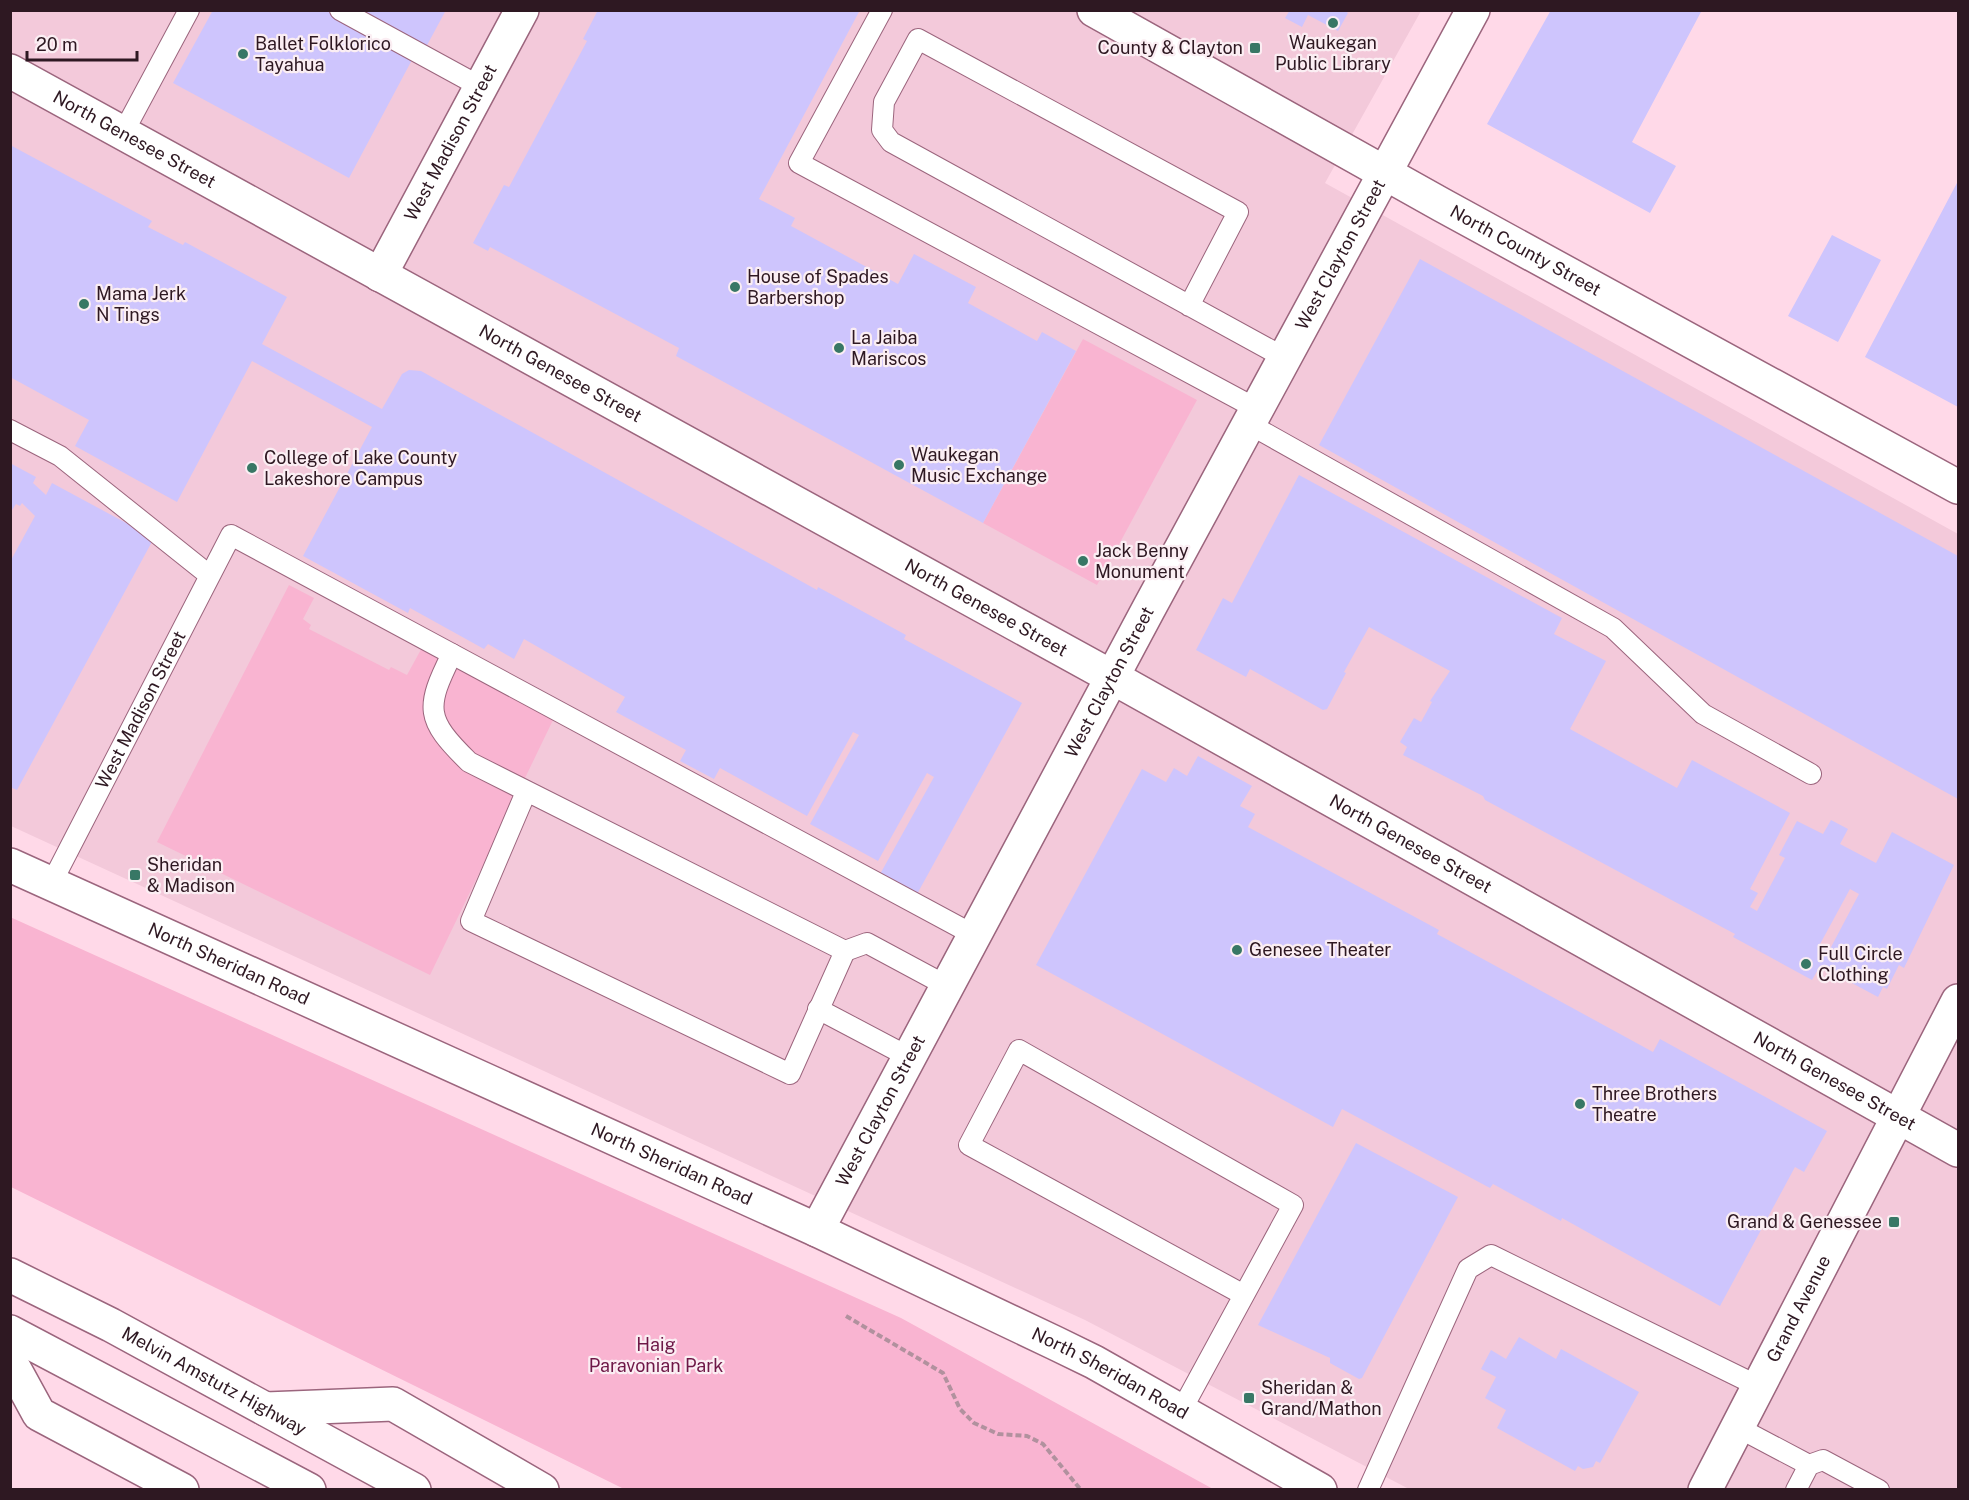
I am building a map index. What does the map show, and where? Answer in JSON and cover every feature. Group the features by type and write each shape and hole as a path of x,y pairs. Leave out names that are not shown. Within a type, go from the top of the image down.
{"main road":[{"name":"West Madison Street","path":"380,275 522,10"},
{"name":"North County Street","path":"1094,10 1385,173 1959,487"},
{"name":"West Clayton Street","path":"817,1230 1112,677 1473,10"},
{"name":"North Genesee Street","path":"10,71 1112,677 1959,1150"},
{"name":"North Sheridan Road","path":"10,865 817,1230 1094,1362 1320,1490"},
{"name":"Grand Avenue","path":"1705,1490 1959,1001"},
{"name":"Melvin Amstutz Highway","path":"10,1275 111,1325 414,1490"},
{"path":"10,1332 309,1490"},
{"path":"10,1361 39,1414 182,1490"},
{"path":"266,1408 393,1404 542,1490"}],"lane":[{"path":"123,133 189,10"},
{"path":"340,10 481,87"},
{"path":"882,10 799,163 1253,417 1612,628 1702,714 1811,774"},
{"path":"1189,306 1238,212 918,39 884,102 882,130 891,142 1189,306 1285,358"},
{"path":"10,430 60,456 209,575"},
{"name":"West Madison Street","path":"51,884 231,535 452,654"},
{"path":"947,986 867,943 844,951 469,762 446,739 432,711 435,689 452,654 974,935"},
{"path":"526,792 471,921 789,1074 844,951"},
{"path":"818,1009 909,1057"},
{"path":"1181,1411 1293,1205 1019,1050 969,1145 1244,1295"},
{"path":"1368,1490 1468,1269 1491,1255 1758,1386"},
{"path":"1737,1427 1809,1465"},
{"path":"1796,1490 1809,1465 1823,1460 1879,1490"}],"path":[{"path":"846,1316 943,1373 960,1409 974,1423 998,1434 1027,1436 1044,1444 1081,1490"}],"shaded area":[{"path":"11,11 1421,11 1325,183 1958,534 1958,1489 1409,1489 1085,1320 11,826"}],"green space":[{"path":"1083,339 1197,400 1097,585 983,523"},
{"path":"289,585 314,598 303,619 311,625 309,629 389,670 391,667 407,675 424,644 461,664 459,669 553,720 430,975 157,842"},
{"name":"Haig Paravonian Park","path":"10,917 901,1318 1213,1489 624,1489 11,1187"}],"building":[{"path":"213,10 325,10 413,58 349,178 173,83"},
{"path":"354,10 446,10 425,49"},
{"path":"598,10 860,10 759,199 795,218 791,226 898,284 914,254 976,287 968,303 1037,341 1042,332 1076,351 983,523 676,356 679,348 490,247 488,251 473,243 504,185 509,187 587,41 583,39"},
{"name":"Waukegan Public Library","path":"1290,10 1344,10 1348,13 1338,31 1308,15 1302,27 1285,18"},
{"path":"1551,10 1702,10 1632,142 1676,166 1650,213 1487,124"},
{"path":"10,145 152,221 148,227 183,245 185,242 287,297 262,344 382,409 402,374 409,370 421,371 817,590 818,587 906,635 904,639 1022,703 916,896 879,876 934,777 927,773 878,861 810,824 859,735 853,732 807,816 720,768 714,779 680,761 686,750 616,712 625,697 524,639 514,659 488,644 484,649 410,608 408,613 303,556 372,427 252,361 177,502 75,446 89,420 10,377"},
{"path":"1958,181 1958,407 1865,357"},
{"path":"1832,235 1881,260 1838,342 1788,316"},
{"path":"1420,259 1958,556 1958,799 1319,445"},
{"path":"10,463 36,477 33,483 46,495 52,483 154,538 17,790 10,787 10,562 35,516 22,503 20,506 16,504 10,513"},
{"path":"1299,475 1562,618 1554,634 1606,661 1570,729 1677,788 1692,760 1790,813 1750,889 1758,893 1750,907 1757,911 1785,858 1779,855 1797,821 1823,834 1831,820 1848,829 1840,844 1876,863 1892,832 1954,865 1904,968 1899,965 1887,989 1883,987 1878,997 1820,966 1812,980 1733,937 1735,934 1485,800 1483,796 1403,755 1407,747 1400,742 1414,718 1421,722 1432,702 1430,701 1450,671 1369,627 1327,709 1323,710 1250,669 1246,677 1196,650 1223,598 1232,603","holes":["1850,889 1859,894 1829,951 1819,946"]},
{"path":"1198,756 1252,786 1240,806 1255,814 1248,827 1439,930 1437,934 1653,1052 1660,1039 1827,1131 1804,1172 1795,1167 1720,1306 1562,1218 1561,1221 1493,1184 1490,1188 1342,1109 1333,1127 1036,965 1142,769 1166,782 1174,768 1187,776"},
{"path":"1356,1143 1458,1197 1362,1378 1359,1379 1330,1363 1330,1358 1258,1325"},
{"path":"1519,1337 1556,1359 1561,1349 1639,1392 1600,1463 1596,1461 1593,1467 1583,1469 1578,1466 1575,1471 1497,1428 1506,1410 1485,1398 1496,1377 1481,1369 1491,1350 1506,1359"}],"place":[{"name":"Waukegan Public Library","path":"1333,23"},
{"name":"County & Clayton","path":"1255,48"},
{"name":"Ballet Folklorico Tayahua","path":"243,54"},
{"name":"House of Spades Barbershop","path":"735,287"},
{"name":"Mama Jerk N Tings","path":"84,304"},
{"name":"La Jaiba Mariscos","path":"839,348"},
{"name":"Waukegan Music Exchange","path":"899,465"},
{"name":"College of Lake County Lakeshore Campus","path":"252,468"},
{"name":"Jack Benny Monument","path":"1083,561"},
{"name":"Sheridan & Madison","path":"135,875"},
{"name":"Genesee Theater","path":"1237,950"},
{"name":"Full Circle Clothing","path":"1806,964"},
{"name":"Three Brothers Theatre","path":"1580,1104"},
{"name":"Grand & Genessee","path":"1894,1222"},
{"name":"Sheridan & Grand/Mathon","path":"1249,1398"}]}
